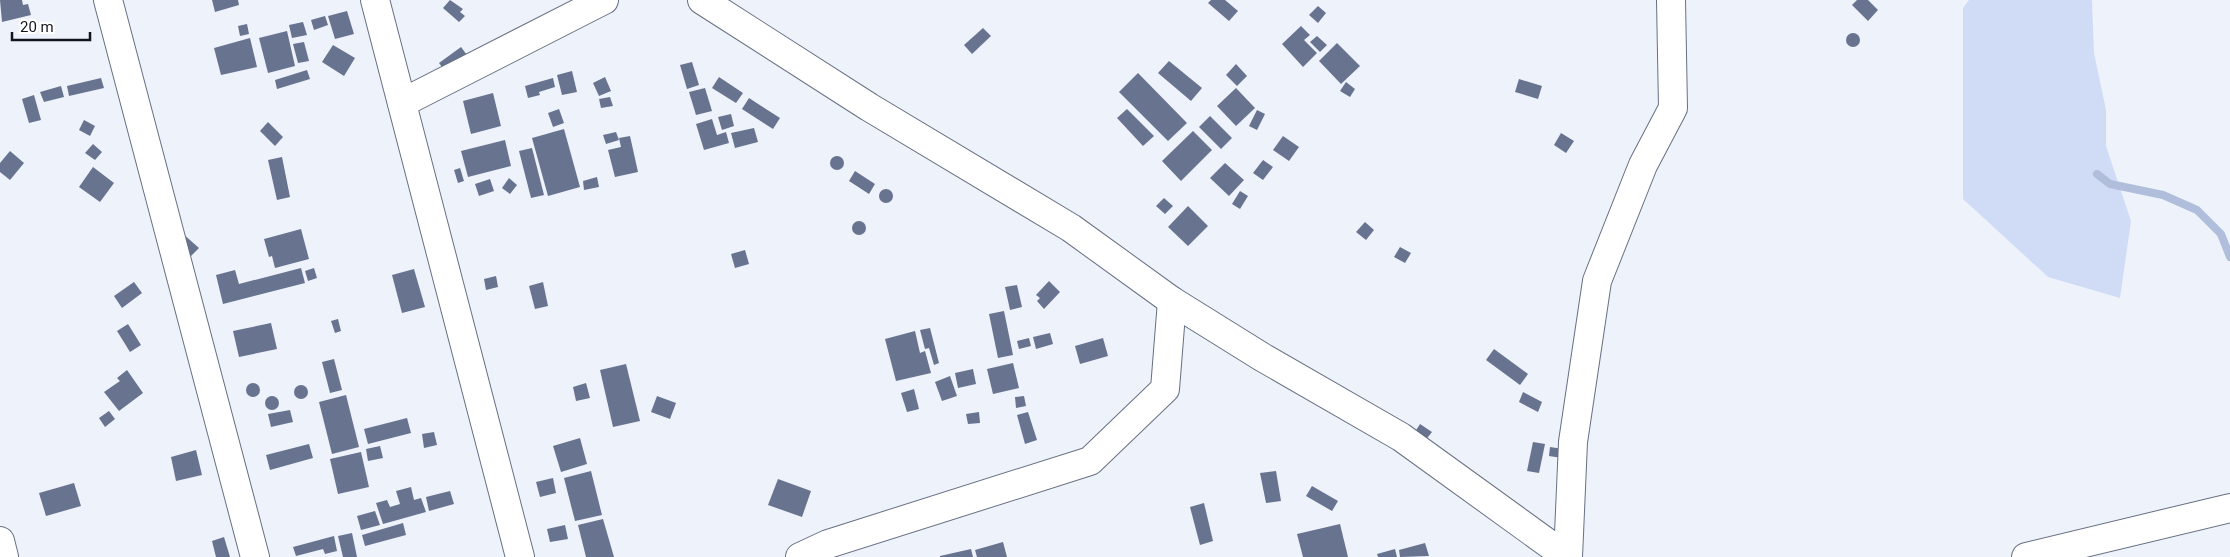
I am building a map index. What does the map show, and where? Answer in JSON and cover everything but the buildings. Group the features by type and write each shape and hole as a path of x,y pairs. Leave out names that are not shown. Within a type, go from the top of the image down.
{"main road":[{"path":"108,0 255,557"},
{"path":"376,0 520,557"},
{"path":"402,103 604,0"},
{"path":"702,0 868,107 1071,228 1172,301 1262,357 1402,438 1568,557"},
{"path":"1568,557 1573,442 1597,281 1643,165 1672,108 1671,0"},
{"path":"800,557 828,544 1090,461 1164,389 1172,301"},
{"path":"2026,557 2230,508"},
{"path":"0,541 4,557"}],"shaded area":[{"path":"1969,0 2092,0 2094,53 2106,110 2106,146 2131,221 2120,298 2048,277 1963,199 1963,8"}],"waterway":[{"path":"2097,174 2110,184 2163,195 2197,210 2221,234 2230,257"}]}
